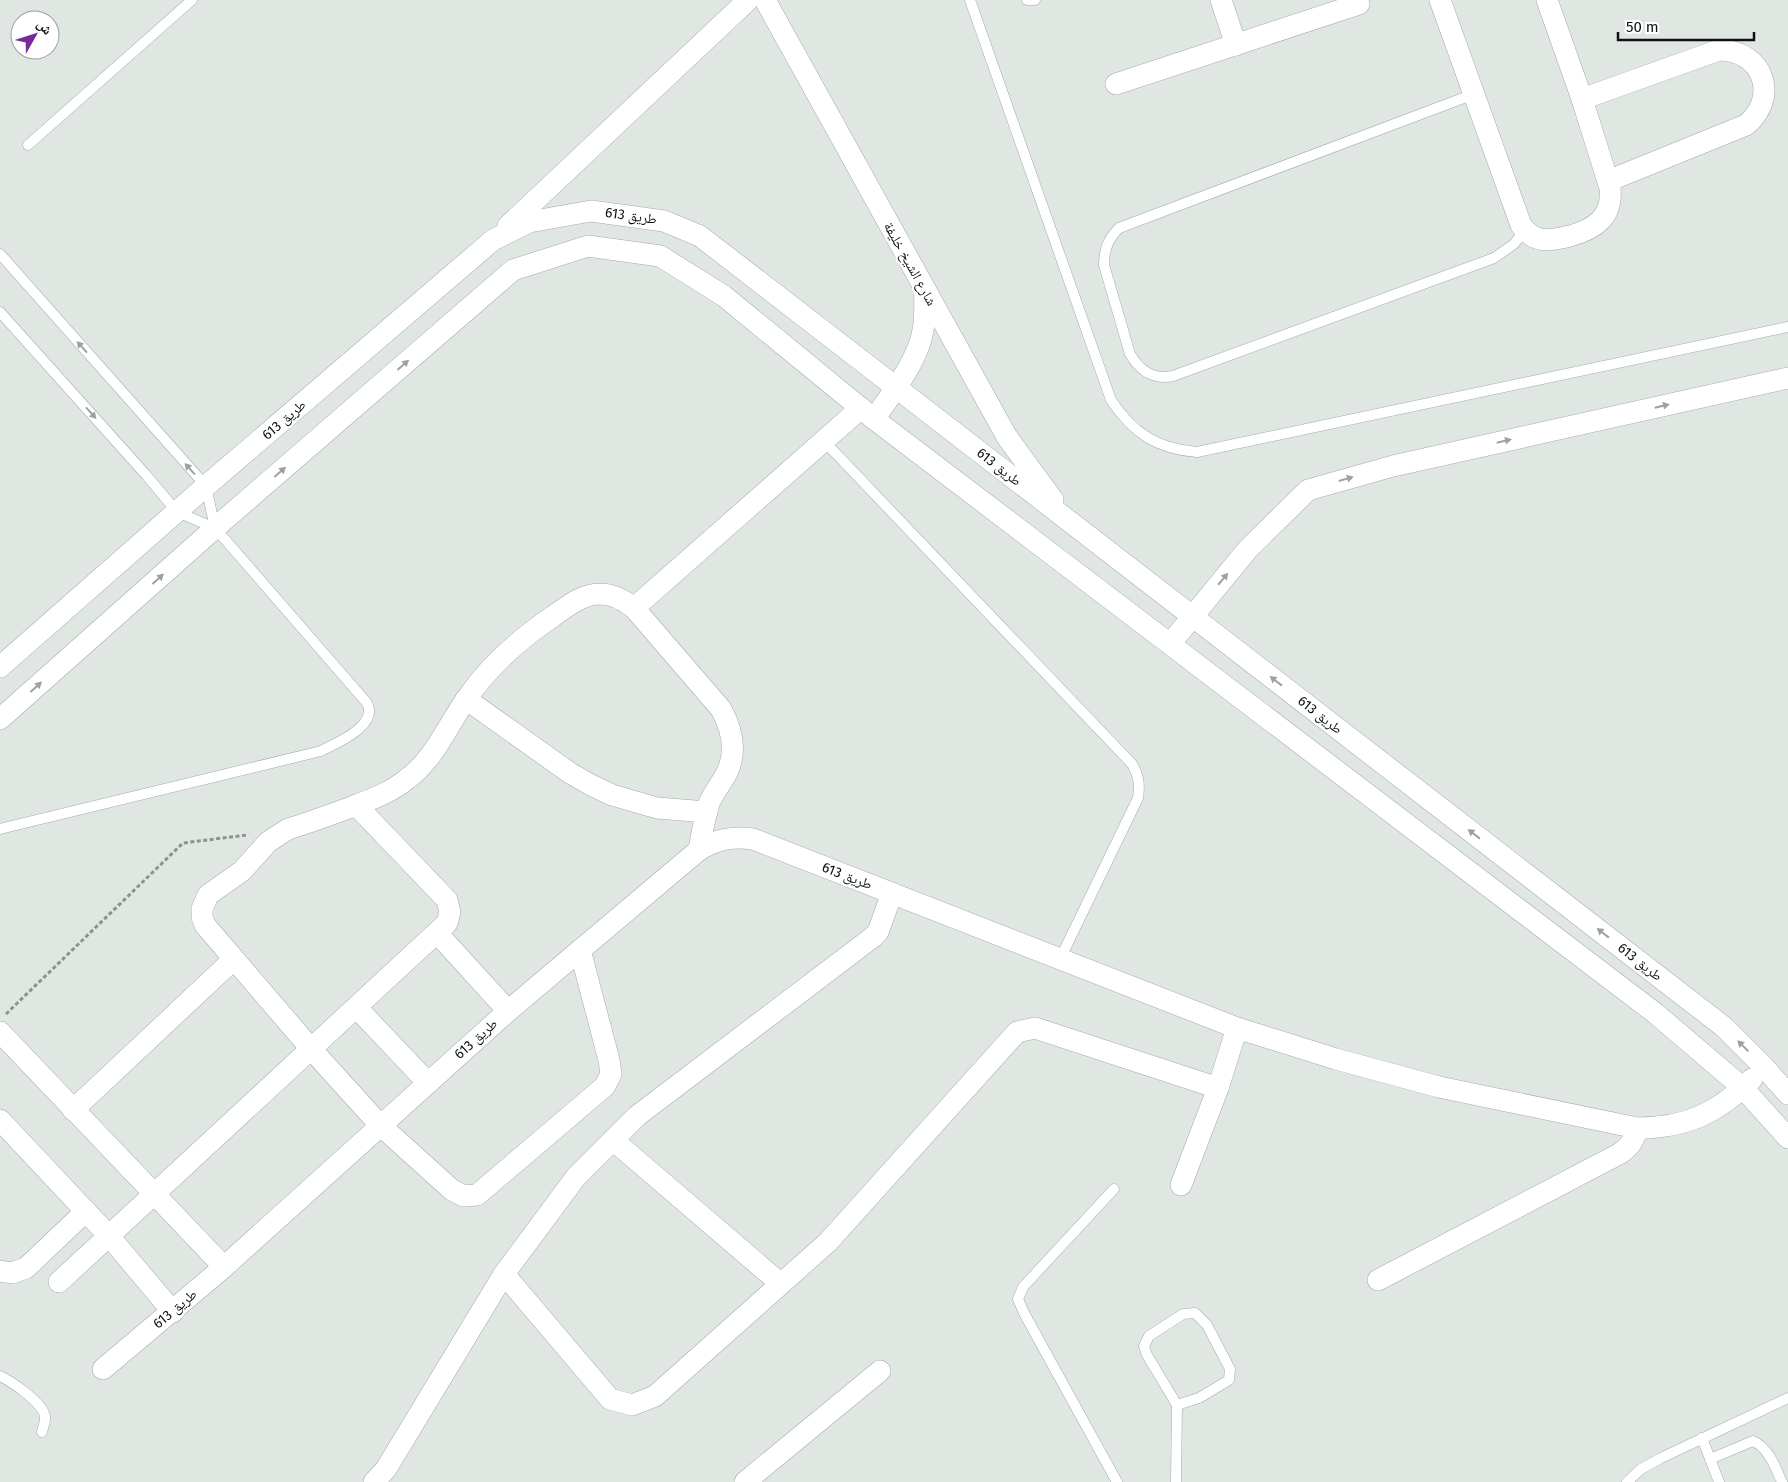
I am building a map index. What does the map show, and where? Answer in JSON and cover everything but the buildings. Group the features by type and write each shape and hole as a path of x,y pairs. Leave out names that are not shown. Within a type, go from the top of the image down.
{"street":[{"path":"493,240 748,0"},
{"name":"شارع الشيخ خليفة","path":"765,0 1007,437 1067,520"},
{"path":"1221,0 1236,45"},
{"path":"1440,0 1519,219 1525,230 1535,238 1548,240 1587,231 1596,226 1608,209 1611,199 1608,181 1582,99 1547,0"},
{"path":"1116,84 1358,4"},
{"path":"1582,99 1719,50 1729,50 1748,58 1760,73 1764,82 1760,111 1746,125 1608,181"},
{"name":"طريق 613","path":"0,667 206,486 493,240 529,222 591,211 664,221 700,236 1724,1027 1788,1094"},
{"path":"0,719 215,528 513,270 588,246 660,256 724,296 867,413 1655,1014 1743,1088 1788,1138"},
{"path":"634,608 824,441 867,413 897,388 924,330 925,290"},
{"path":"1170,644 1248,549 1308,490 1393,466 1788,378"},
{"path":"580,950 609,1060 610,1074 606,1086 477,1195 464,1196 452,1190 380,1126 312,1050 205,924 202,909 204,902 213,890 228,882 242,871 268,842 288,829 392,790 420,769 440,745 466,699 484,676 515,644 576,600 600,594 612,596 634,608 721,709 728,722 733,750 730,765 706,812 699,850"},
{"path":"466,699 570,773 591,785 619,797 657,808 706,812"},
{"path":"59,1282 438,934 447,923 450,918 447,900 356,805"},
{"name":"طريق 613","path":"103,1369 173,1312 224,1267 508,1011 699,850 722,839 753,839 1237,1028 1336,1059 1439,1087 1637,1128 1655,1128 1688,1122 1718,1108 1743,1088 1764,1067"},
{"path":"382,1478 504,1274 576,1177 637,1116 874,937 878,932 892,893"},
{"path":"438,934 508,1011"},
{"path":"73,1110 234,959"},
{"path":"357,1008 428,1083"},
{"path":"504,1274 610,1399 632,1405 655,1396 828,1242 1018,1032 1035,1028 1218,1088"},
{"path":"1181,1185 1218,1088 1237,1028"},
{"path":"0,1032 224,1267"},
{"path":"0,1120 109,1236 173,1312"},
{"path":"1378,1280 1619,1154 1629,1146 1636,1135 1637,1128"},
{"path":"613,1140 781,1284"},
{"path":"0,1271 12,1273 26,1268 86,1211"},
{"path":"746,1482 880,1371"}],"lane":[{"path":"28,145 192,0"},
{"path":"970,0 1108,393 1119,413 1129,424 1154,442 1168,447 1198,452 1788,327"},
{"path":"1027,0 1035,0"},
{"path":"1474,94 1119,228 1106,244 1104,264 1130,354 1135,363 1149,374 1157,377 1174,376 1494,258 1514,244 1525,230"},
{"path":"0,254 206,486 215,528"},
{"path":"0,312 147,476 176,512 215,528 367,703 370,713 366,722 352,735 321,751 0,829"},
{"path":"824,441 1132,764 1136,772 1139,780 1138,798 1060,959"},
{"path":"1114,1189 1023,1287 1018,1299 1117,1482"},
{"path":"1176,1404 1198,1398 1228,1380 1230,1369 1207,1325 1195,1313 1183,1314 1149,1336 1144,1346 1147,1355 1176,1404 1176,1482"},
{"path":"0,1376 15,1384 44,1412 46,1419 42,1432"},
{"path":"1627,1482 1647,1465 1788,1398"},
{"path":"1702,1438 1719,1482"},
{"path":"1710,1459 1753,1441 1760,1444 1769,1455 1782,1482"}],"path":[{"path":"0,1020 183,843 259,833 268,842"}]}
